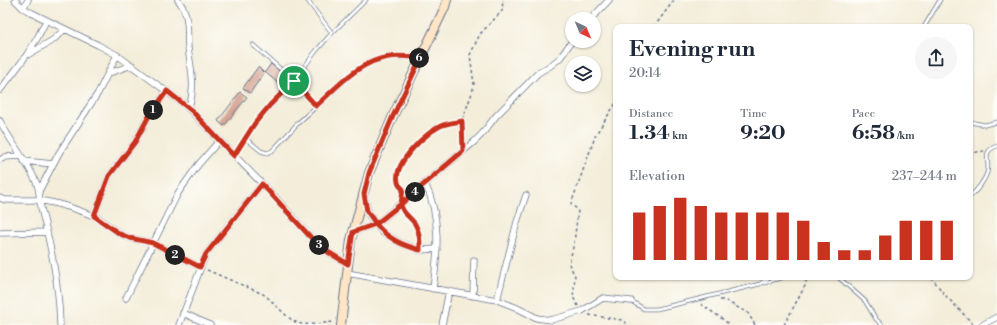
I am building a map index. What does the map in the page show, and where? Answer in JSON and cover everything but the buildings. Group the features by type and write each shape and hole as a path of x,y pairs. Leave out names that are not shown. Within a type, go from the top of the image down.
{"main road":[{"path":"341,323 353,232 369,173 393,116 447,0"}],"street":[{"path":"15,0 23,8 46,21 117,55 189,107 219,141 262,184 315,242 348,264"},
{"path":"23,8 28,0"},
{"path":"178,0 183,6 188,30 188,47 193,81 189,107"},
{"path":"598,12 609,0"},
{"path":"0,90 27,55 46,21"},
{"path":"27,55 53,40 64,29"},
{"path":"353,232 376,224 463,151 482,134 496,116 538,73 560,58 567,48"},
{"path":"39,191 53,164 109,73 117,55"},
{"path":"109,73 132,65"},
{"path":"94,216 109,176 135,142 149,116 167,91"},
{"path":"0,121 39,191 39,200 54,264 60,325"},
{"path":"126,298 178,193 198,165 219,141"},
{"path":"0,160 5,157 20,156"},
{"path":"24,162 53,164"},
{"path":"425,183 431,195 437,230 437,263 433,288"},
{"path":"179,325 206,254 262,184"},
{"path":"364,194 367,211 382,232 400,244 420,250 437,250"},
{"path":"497,300 517,222 526,195"},
{"path":"0,198 5,200 39,200 54,203 94,216 120,234 130,238 153,243 200,267"},
{"path":"0,233 47,232"},
{"path":"473,296 474,260"},
{"path":"347,273 497,300 515,307 531,316 550,322 582,311 603,298 631,302"},
{"path":"442,325 449,291"},
{"path":"183,313 210,325"},
{"path":"982,325 997,317"}],"lane":[{"path":"306,0 332,33"},
{"path":"234,156 263,113 294,81 332,33 366,0"},
{"path":"926,24 940,0"},
{"path":"252,45 294,81 316,106"},
{"path":"245,138 261,151 267,153 272,151 345,79 370,63 389,57 421,58"},
{"path":"973,122 985,124 997,122"},
{"path":"973,193 985,178 988,171 986,157 987,152 997,146"},
{"path":"760,284 765,280"},
{"path":"631,302 649,310 774,280"},
{"path":"842,280 865,300 876,319 882,325"}],"path":[{"path":"463,151 462,121 474,84 470,55 480,34 502,11 503,0"},
{"path":"656,24 674,0"},
{"path":"582,311 573,297 575,276 569,264 574,243 578,210 571,204 596,134 613,108"},
{"path":"420,250 418,230 415,223 401,209 403,189 398,184 397,177 401,166 419,141 443,125 462,121"},
{"path":"973,154 987,152"},
{"path":"200,267 264,294 297,323 341,323"},
{"path":"784,325 806,284 805,280"},
{"path":"933,280 945,295 974,325"},
{"path":"717,299 724,300 748,313 755,325"},
{"path":"695,300 730,325"},
{"path":"588,315 622,320 629,325"}],"route":[{"path":"294,81 270,105 255,123 234,156 186,105 167,91 149,116 135,142 109,176 94,216 102,220 120,234 136,240 153,243 200,267 206,254 262,184 315,242 348,264 353,232 376,224 382,232 400,244 420,250 418,230 415,223 401,209 401,204 463,151 461,130 462,121 443,125 419,141 401,166 397,177 398,184 403,189 401,204 376,224 369,216 364,194 369,173 393,116 421,58 389,57 370,63 345,79 316,106 294,81"}]}
